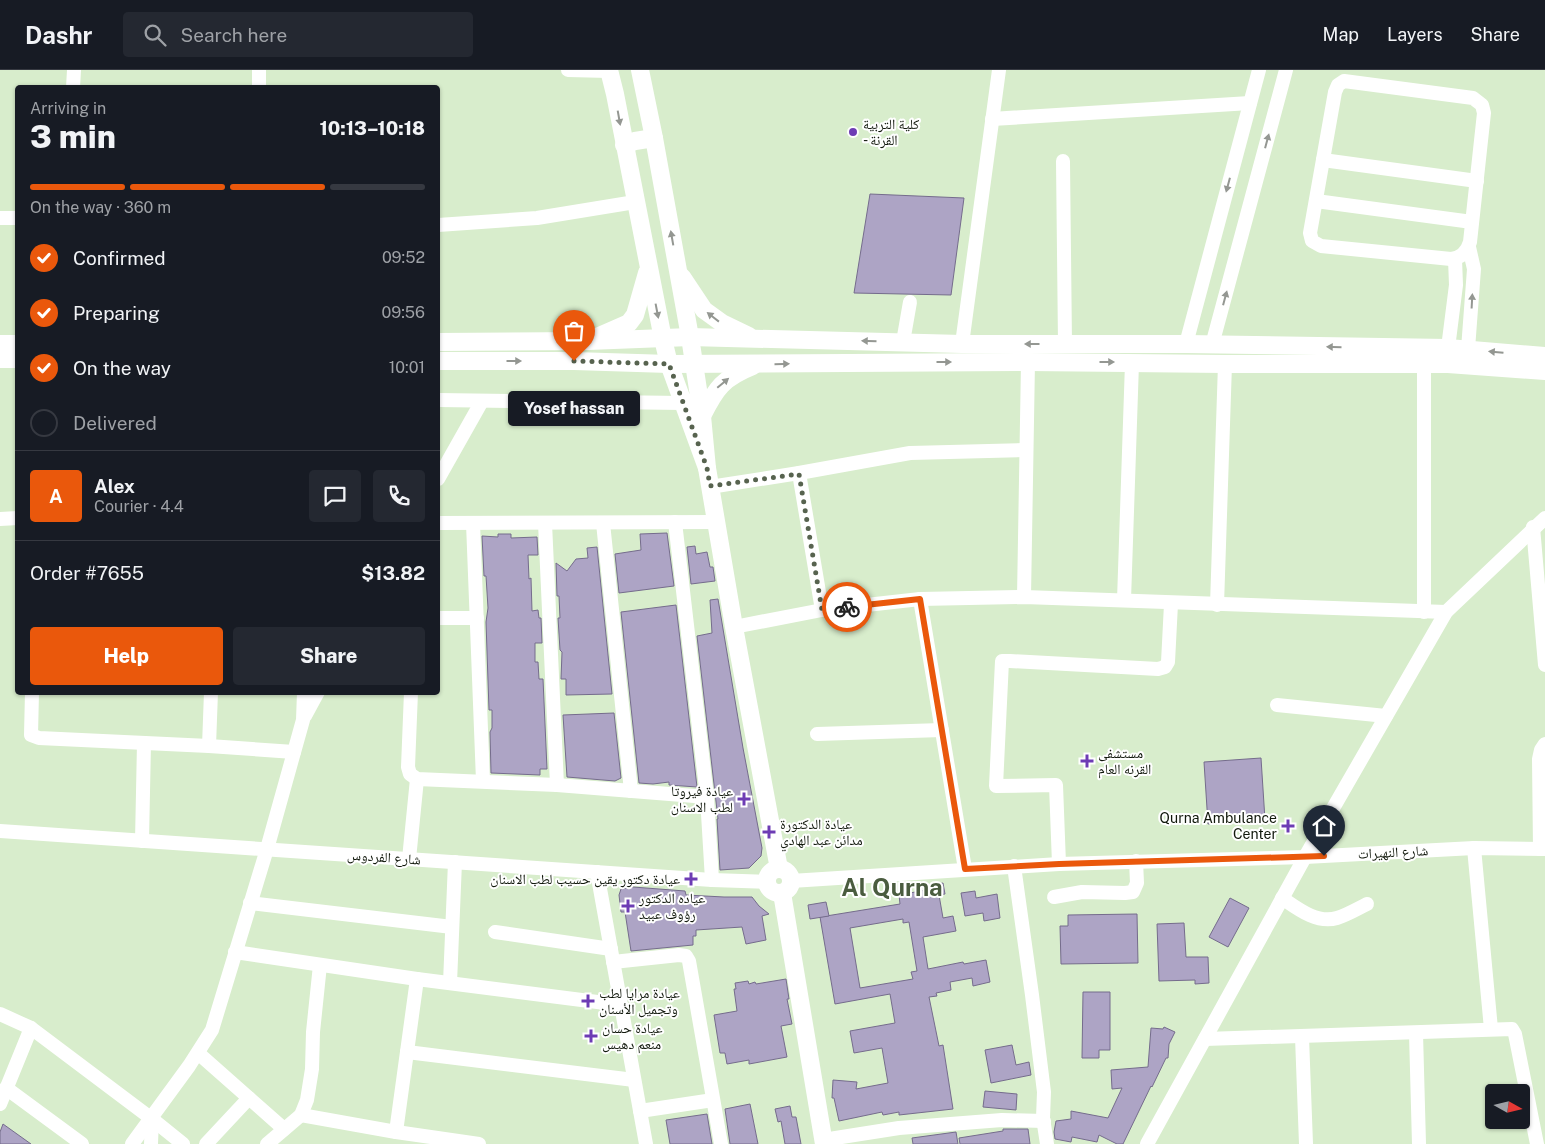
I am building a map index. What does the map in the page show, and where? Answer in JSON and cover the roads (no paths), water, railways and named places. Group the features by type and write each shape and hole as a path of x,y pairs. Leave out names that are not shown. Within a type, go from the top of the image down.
{"main road":[{"path":"609,70 669,364 707,468"},
{"path":"615,94 641,78 654,138 690,337 702,416 707,468 824,1142"},
{"path":"624,146 635,141 654,138"},
{"path":"588,341 628,323 632,319 638,307 648,268"},
{"path":"678,271 704,310 722,323 756,339"},
{"path":"440,342 588,341 690,337 962,344 1186,344 1448,348 1545,356"},
{"path":"0,344 15,344"},
{"path":"0,359 15,359"},
{"path":"440,360 669,364 1028,362 1424,364 1545,371"},
{"path":"702,416 716,389 739,372 758,364"}],"street":[{"path":"72,85 74,70"},
{"path":"259,70 259,85"},
{"path":"568,70 609,70"},
{"path":"962,344 999,70"},
{"path":"1186,344 1259,70"},
{"path":"1212,345 1286,70"},
{"path":"1468,349 1474,269 1469,248 1484,113 1482,105 1473,98 1344,81 1338,85 1310,233 1312,241 1318,245 1455,259 1463,255 1469,248"},
{"path":"992,119 1250,103"},
{"path":"1323,160 1476,182"},
{"path":"1063,161 1065,344"},
{"path":"1316,201 1472,222"},
{"path":"440,225 537,218 636,202"},
{"path":"0,218 15,218"},
{"path":"1448,348 1456,285 1455,259"},
{"path":"904,342 910,302"},
{"path":"1024,597 1025,450 1028,362"},
{"path":"1124,600 1132,363"},
{"path":"1217,605 1225,364"},
{"path":"1424,364 1424,612"},
{"path":"440,400 683,403"},
{"path":"440,475 482,401"},
{"path":"710,486 799,474 910,453 1025,450"},
{"path":"799,474 822,610"},
{"path":"0,518 15,518"},
{"path":"1147,1144 1305,857 1446,612 1533,527 1545,518"},
{"path":"674,522 707,797 712,880"},
{"path":"440,523 716,522"},
{"path":"473,523 483,781"},
{"path":"546,523 557,785"},
{"path":"603,523 631,790"},
{"path":"1533,527 1545,664"},
{"path":"734,627 822,610 920,599 1024,597 1124,600 1171,604 1446,612"},
{"path":"920,599 965,869"},
{"path":"1059,864 1056,785 996,786 1002,661 1158,669 1164,667 1168,662 1171,604"},
{"path":"440,618 477,618"},
{"path":"32,695 31,736 39,738 294,752"},
{"path":"209,746 211,695"},
{"path":"132,1144 152,1119 212,1030 267,849 294,752 302,720 304,695"},
{"path":"302,720 316,695"},
{"path":"411,695 408,767 410,774 417,779 557,785 707,797"},
{"path":"1278,705 1386,716"},
{"path":"817,734 942,730"},
{"path":"142,841 144,743"},
{"path":"1542,849 1540,759 1541,750 1545,744"},
{"path":"409,859 417,779"},
{"name":"شارع الفردوس","path":"0,831 712,880 780,881"},
{"path":"1474,848 1491,1029"},
{"name":"شارع النهيرات","path":"780,881 1059,864 1305,857 1474,848 1542,849"},
{"path":"1054,897 1082,892 1126,894 1133,892 1137,883 1136,861"},
{"path":"450,983 455,862"},
{"path":"1014,866 1044,1092 1044,1121 1047,1144"},
{"path":"597,872 646,1144"},
{"path":"1282,898 1307,914 1322,920 1336,919 1367,904"},
{"path":"250,903 452,928"},
{"path":"495,932 612,956 686,956 689,962 721,1144"},
{"path":"235,952 417,979 621,1005"},
{"path":"267,1144 301,1115 307,1100 312,1069 313,1032 320,965"},
{"path":"396,1132 417,979"},
{"path":"0,1014 30,1028 183,1144"},
{"path":"0,1104 30,1028"},
{"path":"1205,1039 1512,1029 1515,1034 1537,1144"},
{"path":"1416,1033 1420,1144"},
{"path":"1302,1037 1306,1144"},
{"path":"407,1052 634,1080"},
{"path":"198,1053 284,1129"},
{"path":"6,1088 82,1144"},
{"path":"206,1144 249,1098"},
{"path":"640,1111 713,1100"},
{"path":"301,1115 450,1142 479,1144"},
{"path":"151,1144 152,1119"},
{"path":"824,1142 899,1128 1002,1120 1044,1121"}],"place":[{"name":"كلية التربية - القرنة","path":"853,132"},
{"name":"Yosef hassan","path":"574,361"},
{"name":"مستشفى القرنه العام","path":"1087,761"},
{"name":"عيادة فيروتا لطب الاسنان","path":"744,799"},
{"name":"Qurna Ambulance Center","path":"1288,826"},
{"name":"عيادة الدكتورة مدائن عبد الهادي","path":"769,832"},
{"name":"عيادة دكتور يقين حسيب لطب الاسنان","path":"691,879"},
{"name":"عياده الدكتور رؤوف عبيد","path":"628,906"},
{"name":"عيادة مرايا لطب وتجميل الأسنان","path":"588,1001"},
{"name":"عيادة حسان منعم دهيس","path":"591,1036"}],"district":[{"name":"Al Qurna","path":"892,888"}]}
